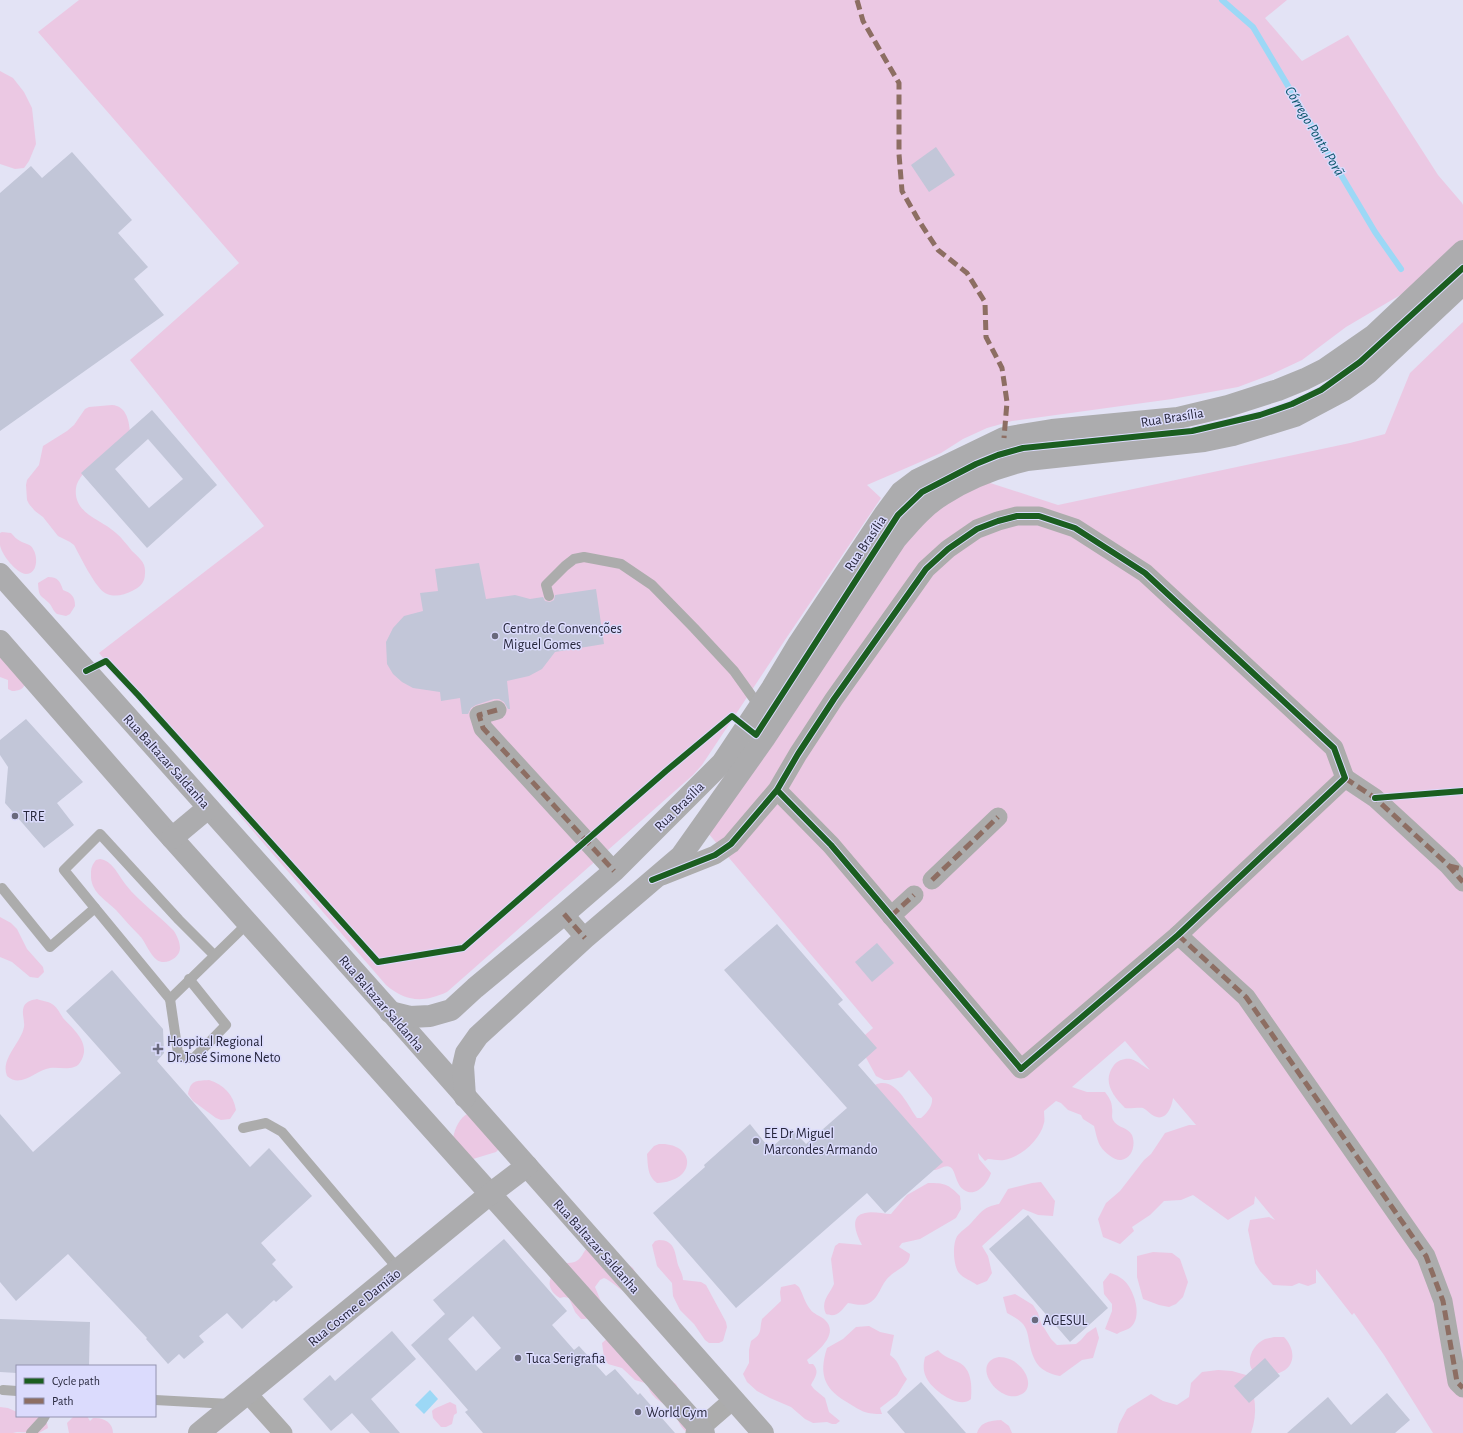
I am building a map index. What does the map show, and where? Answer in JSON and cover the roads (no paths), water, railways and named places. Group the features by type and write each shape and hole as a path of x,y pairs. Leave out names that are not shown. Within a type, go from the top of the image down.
{"main road":[{"name":"Rua Brasília","path":"390,1012 410,1017 430,1016 451,1010 614,871 722,763 884,515 901,492 917,480 1004,438 1052,430 1097,427 1178,418 1228,406 1305,380 1325,369 1374,335 1463,251"},
{"name":"Rua Brasília","path":"465,1097 463,1066 466,1053 478,1036 585,938 681,856 764,739 896,539 915,517 942,495 1003,466 1027,460 1204,441 1233,435 1295,416 1344,390 1368,373 1463,284"},
{"name":"Rua Baltazar Saldanha","path":"0,574 763,1433"},
{"path":"0,641 172,838 700,1431"},
{"path":"172,838 208,808"},
{"name":"Rua Cosme e Damião","path":"199,1433 490,1194 527,1166"}],"street":[{"path":"652,880 715,855 731,844 777,790 798,754 834,699 926,569 948,549 977,529 998,520 1017,516 1039,516 1074,528 1145,573 1334,748 1345,778 1375,798 1448,865 1463,882"},
{"path":"497,710 479,715 483,728 614,871"},
{"path":"777,790 831,845 1021,1070 1178,935 1345,778"},
{"path":"932,880 998,817"},
{"path":"891,916 914,895"},
{"path":"564,914 585,938"},
{"path":"1178,935 1246,997 1426,1256 1443,1301 1457,1382 1463,1388"},
{"path":"240,1399 282,1433"},
{"path":"700,1431 734,1399"}],"lane":[{"path":"549,596 546,585 574,559 584,557 621,564 652,585 673,606 734,671 759,706"},
{"path":"189,979 226,1025 194,1058 186,1058 178,1053 170,998 64,870 100,834 179,920 214,955"},
{"path":"2,888 50,947 95,908"},
{"path":"170,998 248,923"},
{"path":"243,1128 266,1123 282,1132 399,1270"},
{"path":"3,1390 16,1391"},
{"path":"156,1400 240,1399"},
{"path":"31,1433 42,1422 44,1417"}],"water":[{"path":"430,1390 438,1399 424,1414 415,1405"}],"waterway":[{"name":"Córrego Ponta Porã","path":"1222,0 1253,27 1375,232 1401,269"}],"place":[{"name":"Centro de Convenções Miguel Gomes","path":"495,636"},
{"name":"TRE","path":"15,816"},
{"name":"Hospital Regional Dr. José Simone Neto","path":"158,1049"},
{"name":"EE Dr Miguel Marcondes Armando","path":"756,1141"},
{"name":"AGESUL","path":"1035,1320"},
{"name":"Tuca Serigrafia","path":"518,1358"},
{"name":"World Gym","path":"638,1412"}]}
